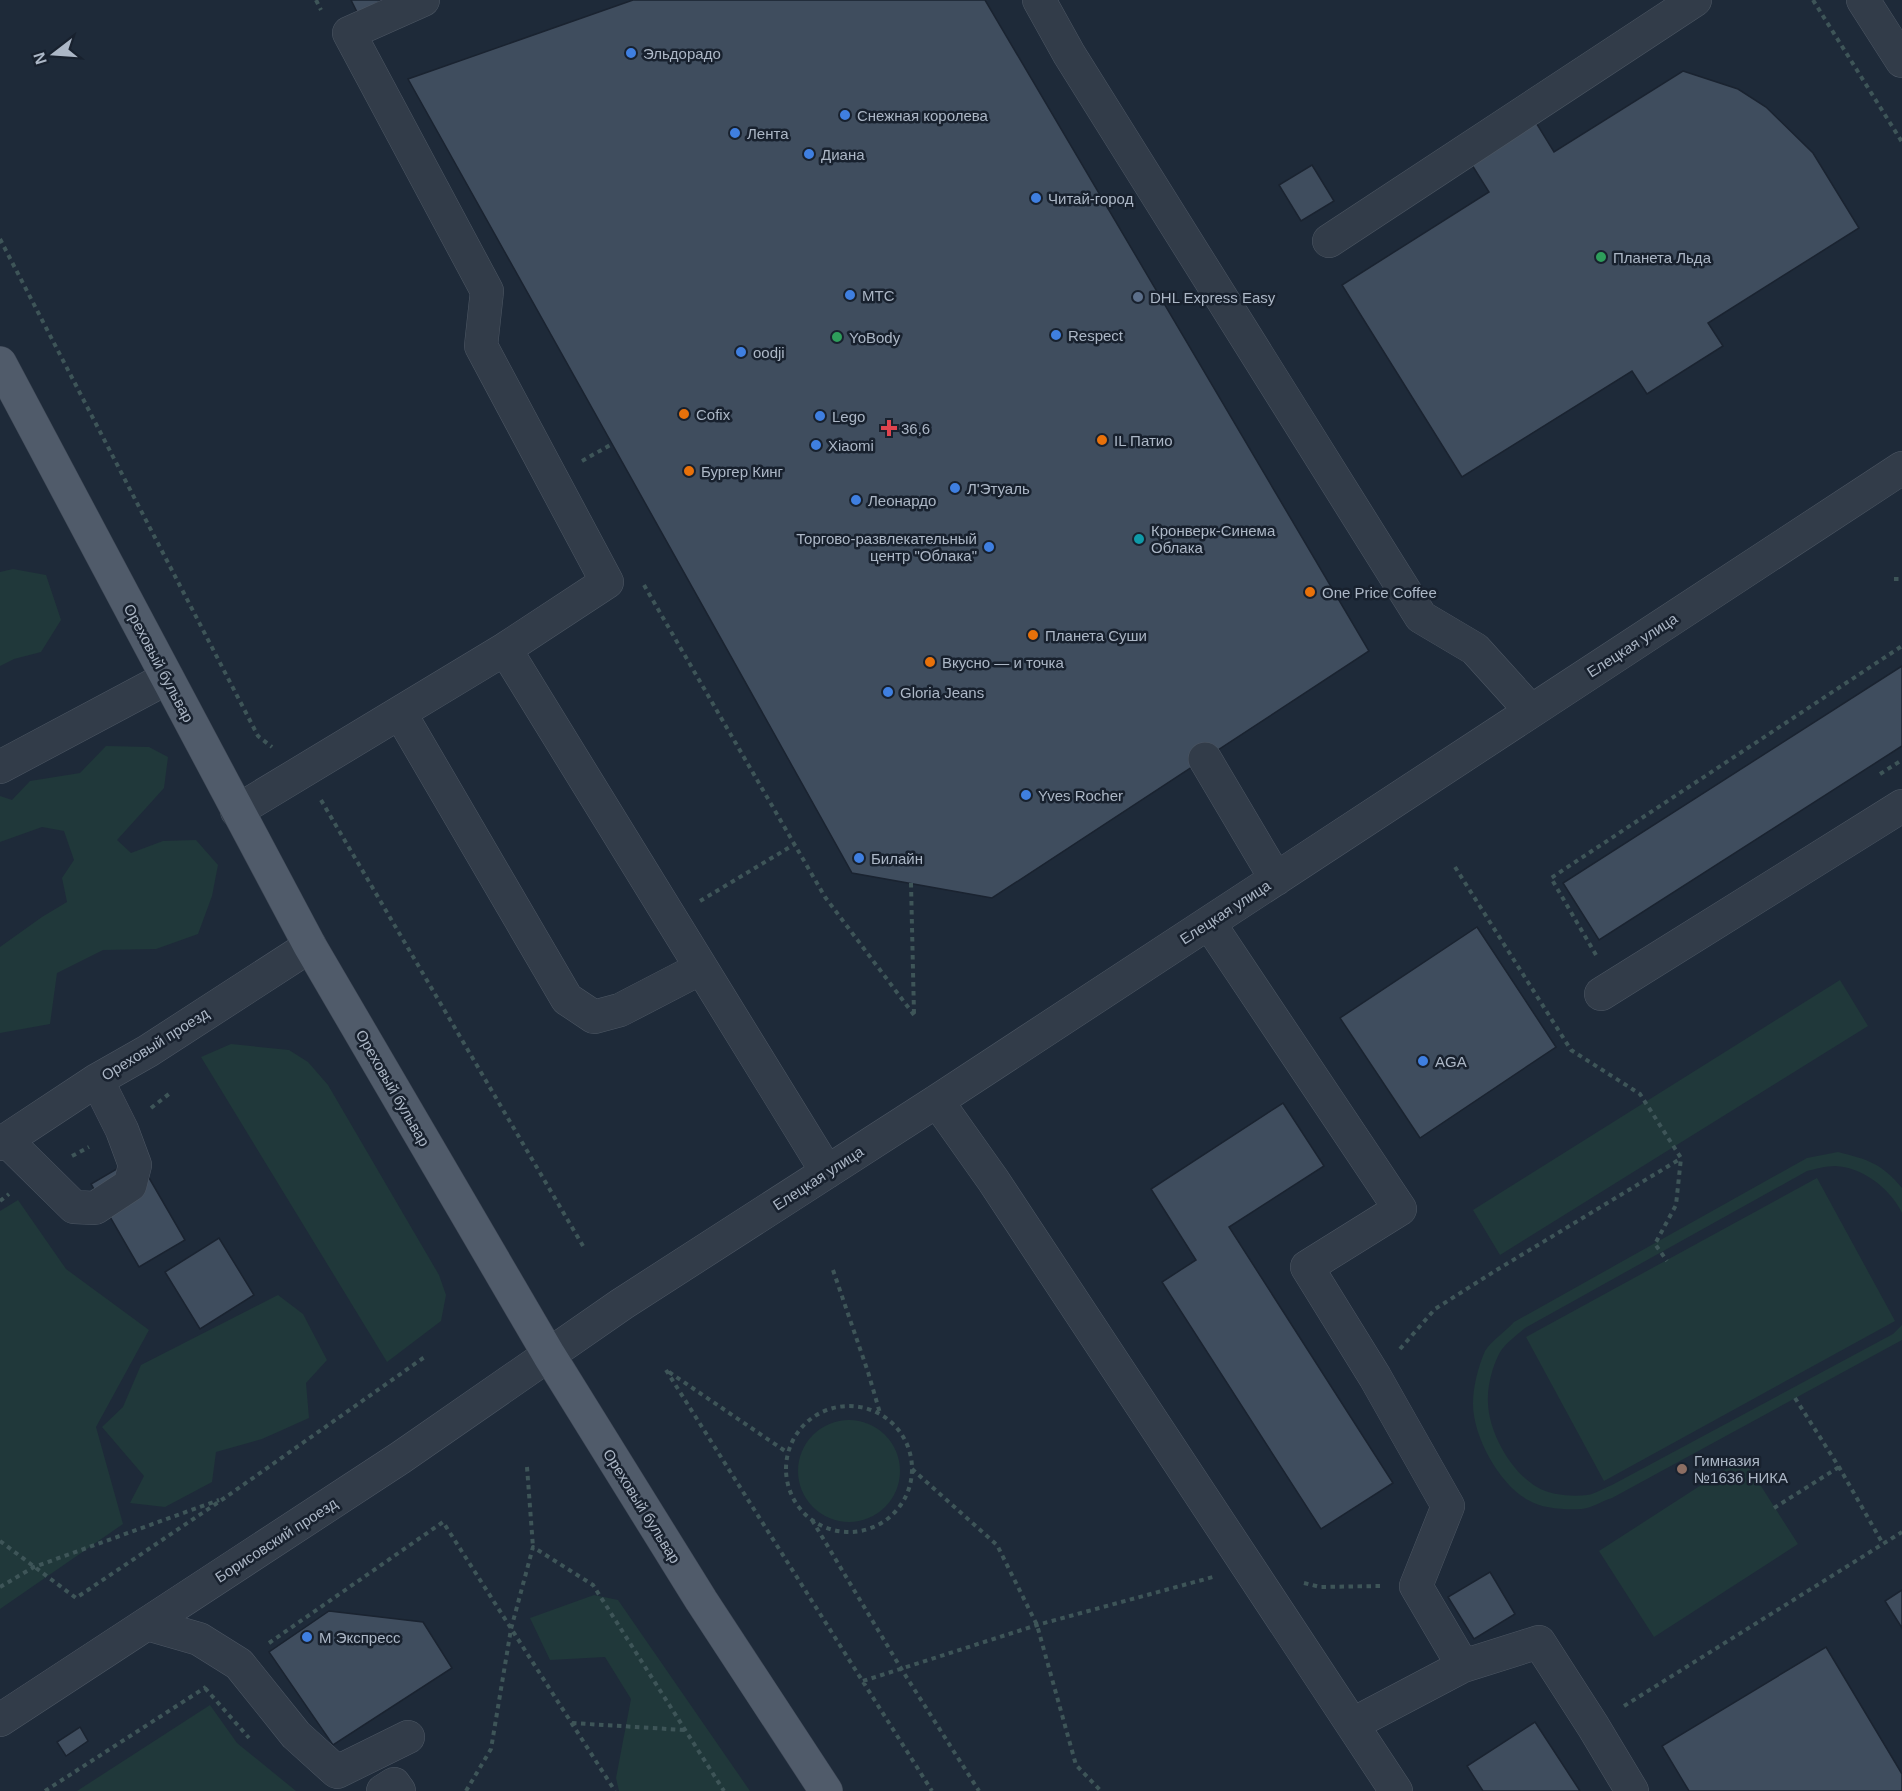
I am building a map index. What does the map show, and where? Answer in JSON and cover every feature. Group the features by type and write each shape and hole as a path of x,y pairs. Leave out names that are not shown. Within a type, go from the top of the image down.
{"main road":[{"name":"Ореховый бульвар","path":"0,363 310,946 549,1355 701,1600 826,1791"}],"street":[{"path":"237,811 505,649 607,582 481,346 487,291 350,33 423,0"},
{"path":"1039,0 1069,54 1421,617 1475,649 1531,711"},
{"path":"1329,241 1695,0"},
{"path":"1863,0 1902,61"},
{"name":"Елецкая улица","path":"549,1355 622,1304 938,1101 1902,468"},
{"path":"505,649 827,1172"},
{"path":"0,767 167,678"},
{"path":"400,713 567,999 594,1017 620,1010 701,968"},
{"path":"1205,759 1276,879"},
{"path":"1601,994 1902,806"},
{"path":"1209,923 1400,1209 1307,1267 1375,1377 1448,1506 1416,1586 1463,1666"},
{"name":"Ореховый проезд","path":"3,1142 310,946"},
{"path":"3,1142 74,1207 95,1208 130,1185 135,1165 122,1130 97,1080"},
{"path":"938,1101 993,1180 1396,1791"},
{"name":"Борисовский проезд","path":"0,1720 400,1458 549,1355"},
{"path":"147,1624 199,1638 239,1664 296,1735 337,1772 408,1737"},
{"path":"1353,1724 1463,1666 1539,1642 1632,1791"},
{"path":"383,1791 394,1784 399,1791"}],"path":[{"path":"1813,0 1902,142"},
{"path":"574,466 612,444"},
{"path":"1894,579 1902,579"},
{"path":"1597,955 1551,878 1902,646"},
{"path":"1872,779 1902,760"},
{"path":"671,918 795,844"},
{"path":"1455,867 1571,1050 1640,1094 1681,1158 1676,1205 1655,1244 1667,1261"},
{"path":"911,883 914,1015"},
{"path":"0,1201 39,1174 122,1130 169,1095"},
{"path":"1375,1377 1435,1309 1681,1158"},
{"path":"834,1270 880,1414"},
{"path":"0,1541 76,1598 226,1497 426,1356"},
{"path":"788,1453 666,1370 932,1791"},
{"path":"1795,1398 1839,1467 1883,1544"},
{"path":"811,1520 829,1529 848,1532 868,1529 886,1520 900,1506 909,1489 912,1469 910,1453 904,1437 880,1414 862,1407 843,1406 824,1411 808,1421 795,1436 788,1453 786,1472 790,1490 798,1506 811,1520 979,1791"},
{"path":"466,1791 491,1749 511,1629 533,1547 526,1467"},
{"path":"1774,1508 1839,1467"},
{"path":"912,1469 997,1545 1037,1625 1076,1765 1101,1791"},
{"path":"0,1587 34,1567 226,1497"},
{"path":"403,1550 443,1522 615,1791"},
{"path":"1593,1726 1902,1532"},
{"path":"533,1547 593,1585 724,1791"},
{"path":"863,1682 1037,1625 1247,1567"},
{"path":"1299,1581 1320,1587 1416,1586"},
{"path":"572,1723 685,1730"}],"green space":[{"path":"13,569 46,575 61,620 41,652 14,659 0,666 0,572"},
{"path":"106,746 149,747 168,757 164,788 117,840 131,853 163,841 196,840 218,865 212,896 198,934 156,949 103,950 57,973 50,1024 0,1033 0,947 67,902 62,878 74,860 64,831 42,827 0,842 0,796 12,800 30,781 80,773"},
{"path":"1840,980 1868,1026 1500,1255 1473,1210"},
{"path":"231,1044 289,1050 308,1062 328,1085 439,1275 446,1295 441,1321 387,1362 201,1057"},
{"path":"1838,1152 1858,1157 1888,1173 1902,1188 1902,1213 1883,1187 1855,1170 1835,1166 1807,1171 1525,1328 1504,1347 1494,1365 1488,1397 1492,1427 1510,1462 1537,1487 1561,1495 1590,1494 1612,1485 1893,1334 1902,1325 1902,1340 1612,1498 1590,1507 1554,1508 1528,1500 1518,1493 1498,1472 1490,1459 1474,1417 1473,1397 1476,1377 1485,1351 1491,1344 1514,1322 1807,1158"},
{"path":"1817,1178 1895,1321 1604,1481 1526,1337"},
{"path":"18,1200 66,1269 149,1330 96,1427 123,1524 0,1609 0,1211"},
{"path":"278,1295 303,1314 327,1360 306,1383 309,1418 262,1439 216,1452 212,1482 165,1507 130,1503 144,1476 102,1427 123,1407 141,1365"},
{"path":"849,1420 868,1424 885,1435 896,1452 900,1471 896,1490 885,1507 868,1518 849,1522 830,1518 813,1507 802,1490 798,1471 802,1452 813,1435 830,1424"},
{"path":"1743,1458 1798,1544 1654,1637 1599,1551"},
{"path":"594,1595 618,1600 750,1791 619,1791 616,1778 631,1699 605,1657 550,1660 530,1618"},
{"path":"210,1705 237,1743 296,1791 77,1791"}],"building":[{"path":"351,0 382,0 358,14"},
{"name":"Торгово-развлекательный центр \"Облака\"","path":"633,0 985,0 1369,651 992,898 852,873 408,79"},
{"name":"Планета Льда","path":"1683,71 1738,89 1766,107 1813,153 1859,228 1708,323 1723,346 1647,394 1632,371 1462,477 1342,285 1489,192 1467,157 1532,116 1554,152"},
{"path":"1312,165 1334,201 1301,221 1279,185"},
{"path":"1902,666 1902,746 1599,940 1563,883"},
{"path":"1477,927 1556,1047 1420,1138 1340,1018"},
{"path":"1283,1103 1324,1166 1229,1227 1393,1483 1321,1529 1162,1282 1196,1260 1151,1189"},
{"path":"137,1157 185,1240 139,1267 91,1184"},
{"path":"219,1238 254,1295 200,1329 165,1272"},
{"path":"1490,1572 1515,1614 1474,1639 1448,1597"},
{"path":"1902,1590 1902,1628 1885,1601"},
{"path":"329,1611 423,1622 452,1668 333,1745 269,1652"},
{"path":"1826,1647 1902,1774 1902,1791 1689,1791 1662,1746"},
{"path":"1535,1722 1580,1791 1483,1791 1467,1766"},
{"path":"80,1727 88,1741 66,1756 57,1742"}],"place":[{"name":"Эльдорадо","path":"631,53"},
{"name":"Снежная королева","path":"845,115"},
{"name":"Лента","path":"735,133"},
{"name":"Диана","path":"809,154"},
{"name":"Читай-город","path":"1036,198"},
{"name":"Планета Льда","path":"1601,257"},
{"name":"МТС","path":"850,295"},
{"name":"DHL Express Easy","path":"1138,297"},
{"name":"Respect","path":"1056,335"},
{"name":"YoBody","path":"837,337"},
{"name":"oodji","path":"741,352"},
{"name":"Cofix","path":"684,414"},
{"name":"Lego","path":"820,416"},
{"name":"36,6","path":"889,428"},
{"name":"IL Патио","path":"1102,440"},
{"name":"Xiaomi","path":"816,445"},
{"name":"Бургер Кинг","path":"689,471"},
{"name":"Л'Этуаль","path":"955,488"},
{"name":"Леонардо","path":"856,500"},
{"name":"Кронверк-Синема Облака","path":"1139,539"},
{"name":"Торгово-развлекательный центр \"Облака\"","path":"989,547"},
{"name":"One Price Coffee","path":"1310,592"},
{"name":"Планета Суши","path":"1033,635"},
{"name":"Вкусно — и точка","path":"930,662"},
{"name":"Gloria Jeans","path":"888,692"},
{"name":"Yves Rocher","path":"1026,795"},
{"name":"Билайн","path":"859,858"},
{"name":"AGA","path":"1423,1061"},
{"name":"Гимназия №1636 НИКА","path":"1682,1469"},
{"name":"М Экспресс","path":"307,1637"}]}
